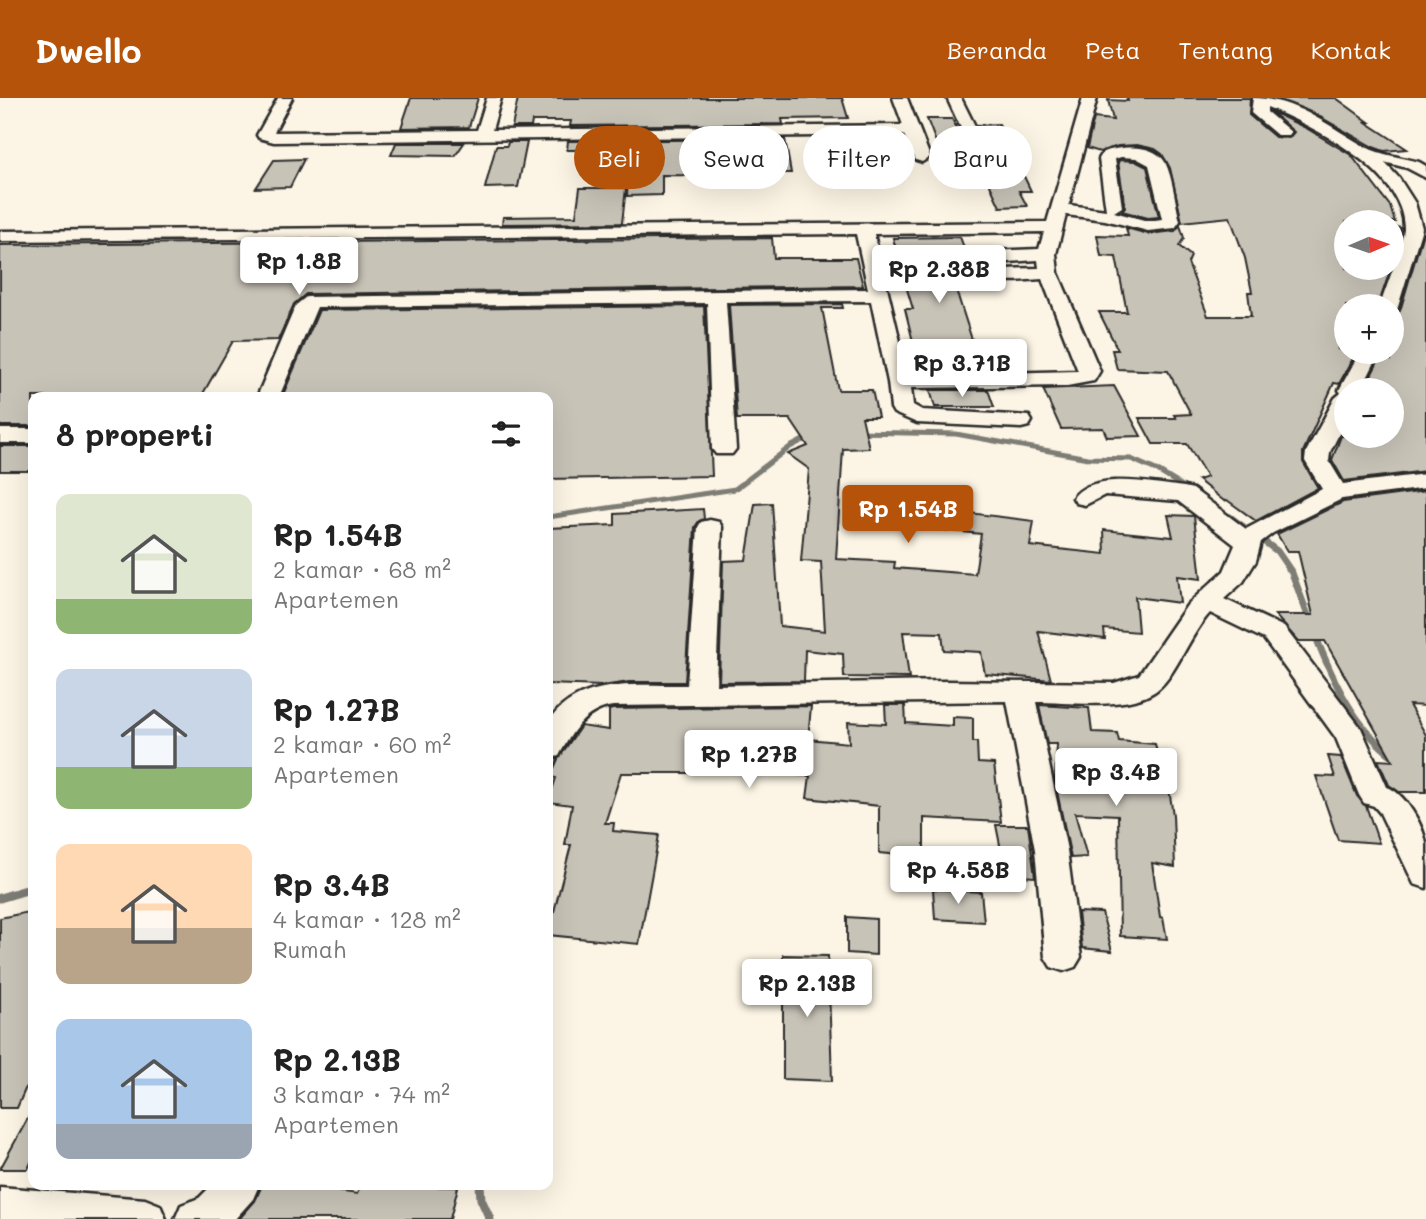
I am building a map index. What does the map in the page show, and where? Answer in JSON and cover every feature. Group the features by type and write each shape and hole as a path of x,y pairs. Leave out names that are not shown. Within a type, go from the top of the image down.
{"street":[{"path":"285,98 265,135 803,131"},
{"path":"483,135 494,98"},
{"path":"900,98 911,126"},
{"path":"954,98 967,126"},
{"path":"900,382 1067,380 1086,376 1089,371 1048,264 1057,218 1090,98"},
{"path":"1283,132 1259,113 1261,98 1328,128 1363,152 1394,186 1412,217 1413,228 1394,294"},
{"path":"915,142 922,158"},
{"path":"0,236 864,229 1106,215 1148,226 1169,224 1171,221 1157,163 1153,158 1123,152 1109,155 1113,207"},
{"path":"1363,152 1413,165 1426,173"},
{"path":"864,229 900,382 902,408 917,416 1021,421"},
{"path":"270,392 306,305 313,301 716,296 879,286 932,277"},
{"path":"716,296 724,449"},
{"path":"1334,421 1318,452 1317,461 1336,492"},
{"path":"0,436 28,436"},
{"path":"553,739 569,712 590,700 613,696 1114,693 1132,690 1149,682 1184,628 1206,601 1234,576 1254,537 1336,492 1426,481"},
{"path":"1085,498 1095,490 1105,488 1184,494 1254,537"},
{"path":"701,695 710,527"},
{"path":"1206,601 1274,633 1350,735 1375,795 1385,797 1393,806 1426,875"},
{"path":"1020,692 1051,850 1063,957"},
{"path":"196,1219 212,1214 234,1190"},
{"path":"0,1207 145,1219"}],"building":[{"path":"411,98 478,98 469,127 401,128"},
{"path":"518,98 842,98 848,118 782,119 783,124 570,126 571,121 532,121 531,127 512,127"},
{"path":"1127,98 1250,98 1249,115 1275,137 1289,138 1294,132 1270,111 1306,128 1351,155 1391,210 1334,210 1334,280 1387,280 1382,294 1334,294 1334,364 1350,364 1342,378 1334,378 1303,452 1303,462 1318,488 1256,521 1227,500 1224,501 1198,480 1207,477 1187,444 1153,444 1139,418 1176,418 1174,415 1191,414 1168,371 1117,369 1112,350 1118,350 1099,312 1127,312 1116,257 1101,256 1097,235 1128,236 1126,228 1148,234 1175,231 1180,225 1184,238 1179,246 1191,256 1188,263 1208,316 1251,316 1248,292 1252,292 1245,258 1230,217 1182,222 1170,168 1162,154 1155,149 1137,145 1118,146 1100,152 1087,148 1094,118 1113,120 1108,100 1128,101"},
{"path":"1274,98 1336,98 1407,149 1384,151 1373,147 1313,113"},
{"path":"927,119 952,119 956,126 930,126"},
{"path":"999,124 1000,126 977,125"},
{"path":"665,140 679,140 679,175 665,175"},
{"path":"568,141 574,141 574,150 567,150"},
{"path":"508,142 527,142 518,187 485,188 496,146 507,146"},
{"path":"396,143 464,143 455,156 391,155"},
{"path":"304,159 290,187 256,188 274,160"},
{"path":"1118,161 1135,161 1147,167 1159,217 1148,218 1122,211 1125,207"},
{"path":"580,189 626,189 622,223 502,224 503,217 576,216"},
{"path":"627,189 662,189 662,195 627,196"},
{"path":"992,189 1030,189 1031,191 1019,191 1027,206 1000,207"},
{"path":"1423,233 1426,233 1426,471 1344,481 1332,460 1336,448 1404,448 1404,378 1370,378 1377,364 1404,364 1404,297"},
{"path":"960,237 974,274 951,274 982,371 925,372 922,362 918,362 905,309 913,309 906,286 932,286 943,276 932,268 901,268 893,238"},
{"path":"772,238 774,258 856,258 863,286 306,294 294,304 278,340 233,341 204,392 28,392 28,426 0,426 0,245"},
{"path":"842,304 843,308 822,308 838,390 872,390 878,417 862,417 869,448 843,449 836,559 895,562 894,568 975,574 981,534 935,529 937,509 1034,521 1030,546 1105,554 1104,530 1173,537 1168,515 1194,516 1201,579 1177,576 1180,603 1135,597 1138,632 1104,629 1105,639 1038,631 1051,680 985,674 981,652 944,650 942,633 903,632 909,678 844,677 843,654 805,650 804,681 719,682 723,561 746,560 755,504 772,503 780,626 825,631 821,562 801,561 809,469 788,454 808,446 790,419 737,419 729,305"},
{"path":"704,306 712,476 553,479 553,392 284,392 319,310"},
{"path":"1114,386 1141,436 1107,437 1103,428 1061,429 1043,389"},
{"path":"930,390 988,390 994,407 935,407"},
{"path":"0,446 28,446 28,471 0,471"},
{"path":"1426,491 1426,706 1409,705 1426,735 1426,792 1399,792 1389,785 1378,760 1393,761 1325,641 1298,641 1275,615 1313,615 1298,551 1287,551 1277,534 1343,502"},
{"path":"703,509 704,519 695,527 685,682 629,682 602,686 553,684 553,528 615,525 615,514"},
{"path":"885,705 905,705 906,723 953,726 953,717 973,718 973,742 977,742 978,763 994,764 1001,822 924,818 924,857 879,853 879,806 807,798 810,776 768,773 621,773 605,823 614,823 613,831 659,835 639,944 553,935 553,915 571,845 565,845 572,805 553,803 556,778 553,778 553,770 581,726 609,730 609,710 613,709 811,706 808,739 849,743 848,722 886,724"},
{"path":"1039,705 1089,708 1092,732 1117,733 1119,741 1155,744 1164,782 1168,782 1173,815 1175,867 1152,863 1160,917 1163,918 1167,939 1120,936 1118,815 1075,813 1087,857 1071,858 1055,782 1057,744 1047,744"},
{"path":"1328,756 1341,757 1357,796 1366,806 1379,843 1338,840 1316,776 1335,777"},
{"path":"996,825 1028,825 1035,877 1006,875"},
{"path":"933,889 981,892 984,922 935,919"},
{"path":"28,912 28,1083 17,1108 0,1108 0,918"},
{"path":"1078,912 1102,913 1112,951 1082,948"},
{"path":"847,917 876,919 876,955 847,953"},
{"path":"783,955 828,956 832,1081 783,1079"},
{"path":"28,1118 28,1169 0,1169"},
{"path":"260,1190 330,1190 357,1194 359,1190 457,1190 450,1219 239,1219 255,1201"}],"waterway":[{"path":"857,432 956,434 1088,458 1131,459 1156,470 1192,492"},
{"path":"553,516 735,489 790,447 811,436"},
{"path":"1208,501 1232,519"},
{"path":"1230,517 1277,551 1292,573 1310,621"},
{"path":"1314,632 1337,685 1356,717 1367,732 1395,758"},
{"path":"0,898 28,890"},
{"path":"480,1190 481,1199 490,1219"}]}
